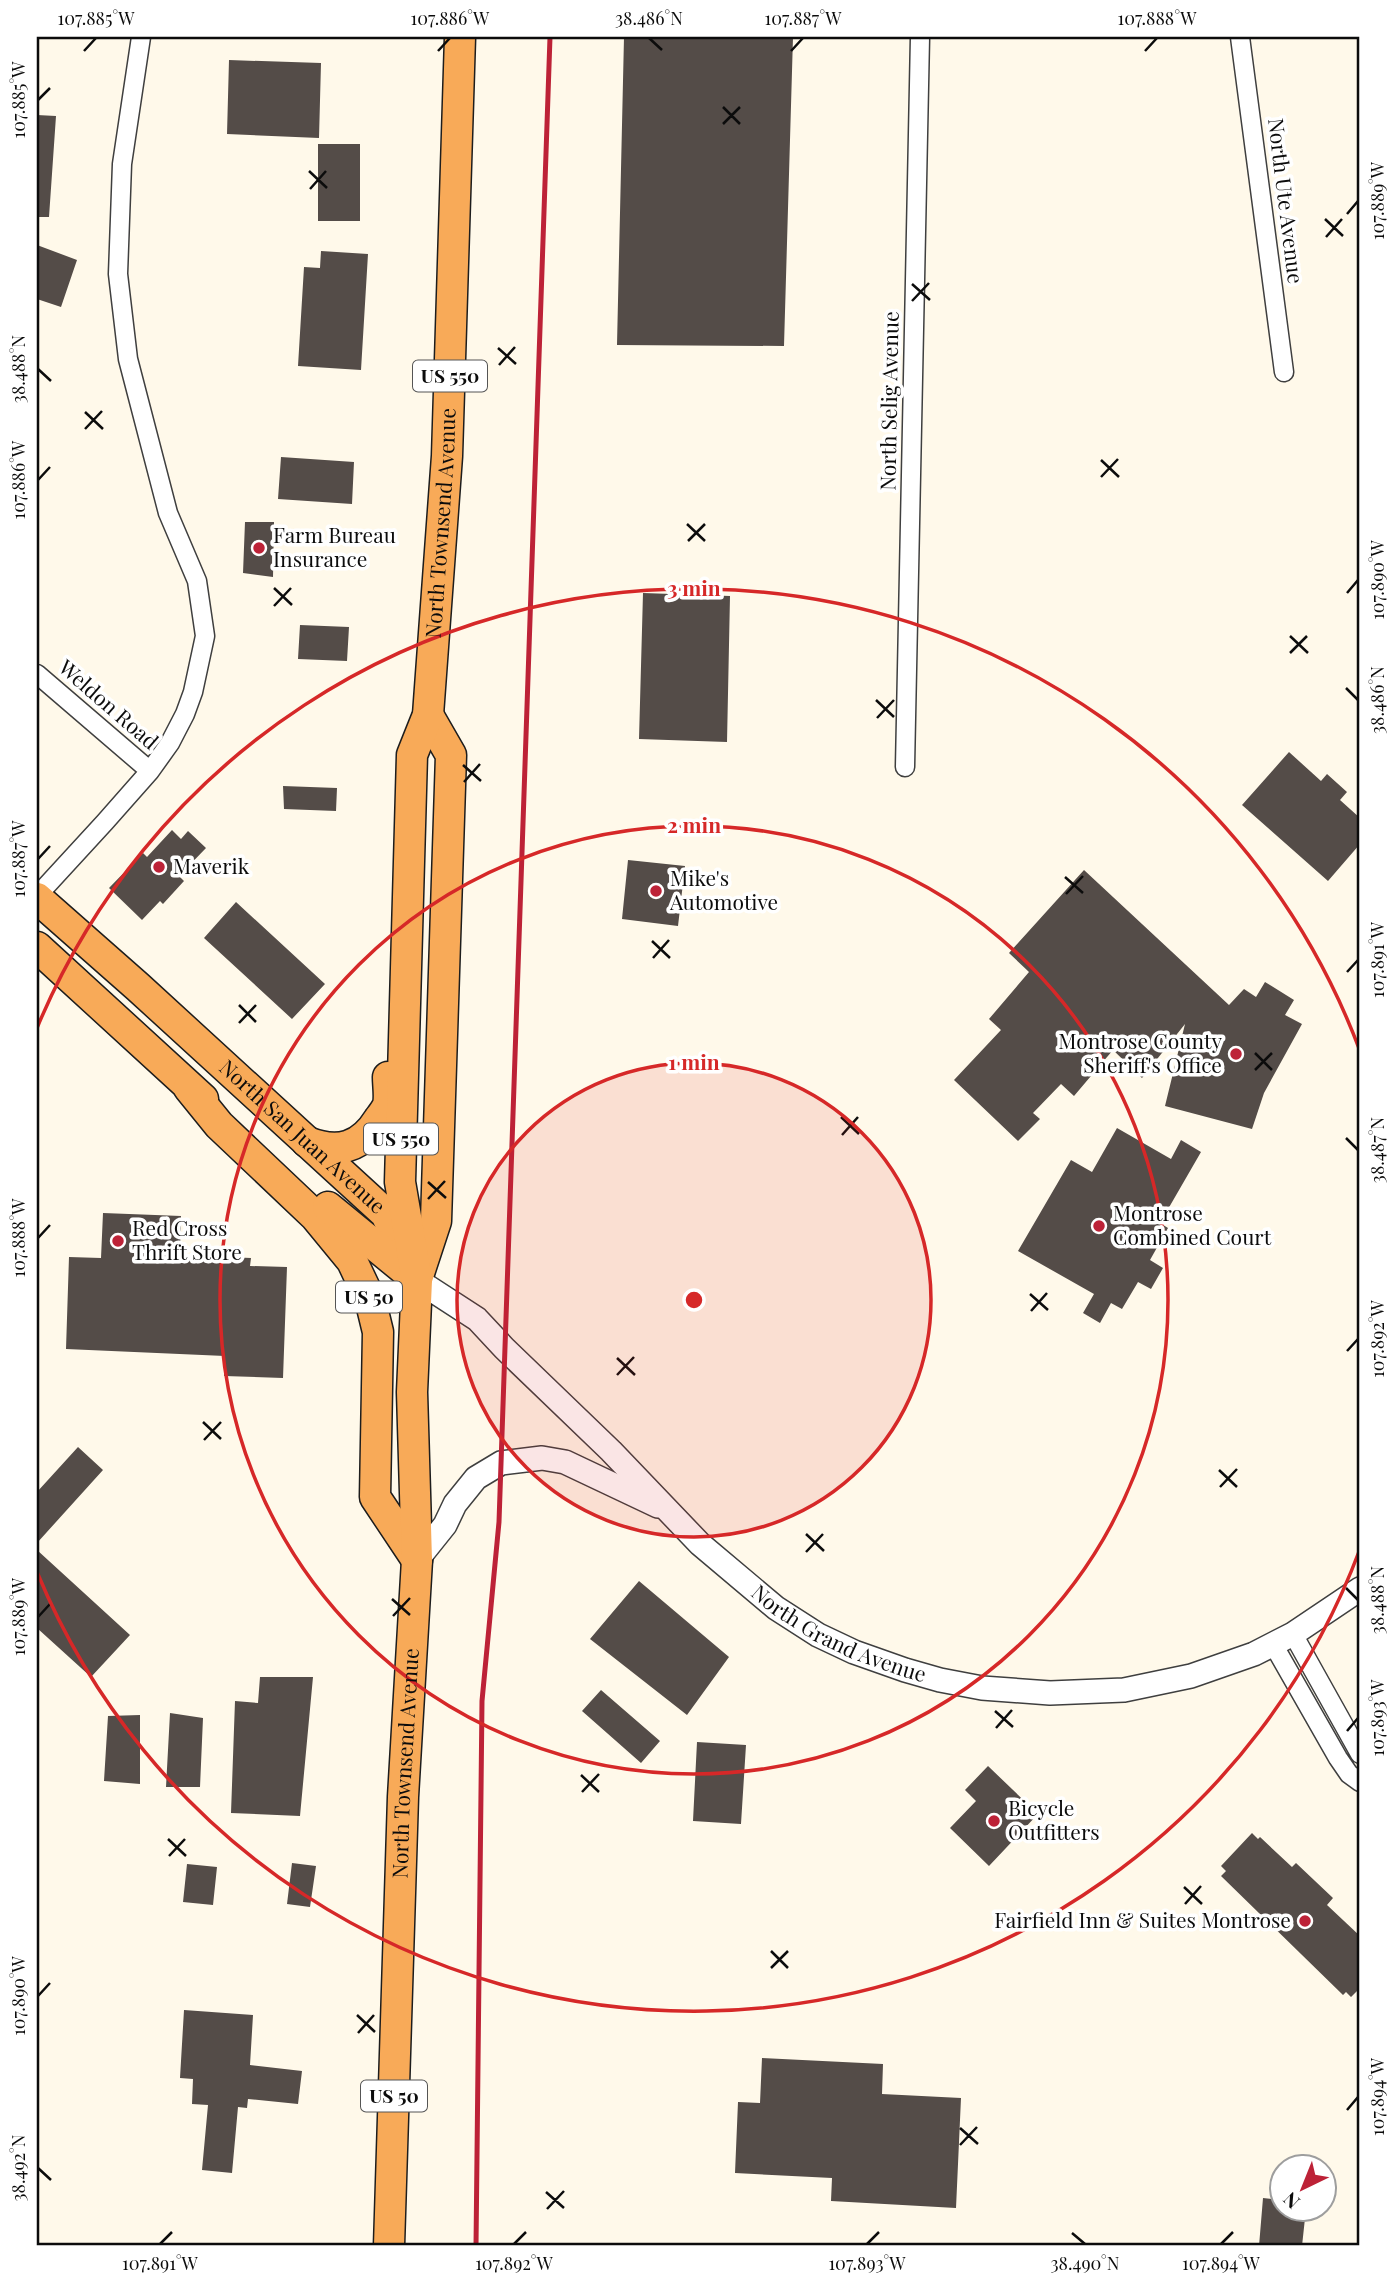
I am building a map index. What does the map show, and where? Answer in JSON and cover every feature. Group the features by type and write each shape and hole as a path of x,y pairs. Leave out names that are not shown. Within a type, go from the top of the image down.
{"highway":[{"name":"North Townsend Avenue","path":"389,2246 403,1797 417,1560 412,1392 417,1280 400,1182 412,755 428,715 447,456 460,37"},
{"name":"North Townsend Avenue","path":"417,1280 436,1221 451,755 428,715"},
{"name":"North San Juan Avenue","path":"37,897 386,1214 417,1280"},
{"path":"307,1142 323,1148 352,1146 374,1128 388,1106 390,949 407,918"},
{"name":"North San Juan Avenue","path":"37,947 189,1088 417,1280"},
{"name":"US 50","path":"189,1088 219,1125 316,1216 338,1241 358,1274 370,1299 378,1332 374,1497 417,1560"}],"street":[{"path":"37,897 150,771 170,743 185,714 200,668 205,636 197,581 168,513 128,359 118,274 122,164 141,37"},
{"name":"North Selig Avenue","path":"905,767 920,37"},
{"name":"North Ute Avenue","path":"1240,37 1284,372"},
{"name":"Weldon Road","path":"37,674 150,771"},
{"name":"North Grand Avenue","path":"417,1280 477,1319 611,1451 700,1544 776,1608 818,1635 867,1656 940,1681 982,1688 1050,1693 1124,1690 1191,1676 1254,1654 1283,1639 1360,1589"},
{"path":"417,1560 444,1525 455,1504 477,1478 501,1463 542,1458 565,1462 596,1479 667,1510"},
{"path":"1283,1639 1360,1754"},
{"path":"1283,1639 1338,1758 1349,1774 1360,1782"}],"building":[{"path":"624,37 793,37 784,346 617,345"},
{"path":"229,60 321,63 319,138 227,134"},
{"path":"37,115 56,116 49,217 37,217"},
{"path":"318,144 360,144 360,221 318,221"},
{"path":"37,245 77,260 61,307 37,299"},
{"path":"321,251 368,254 361,370 298,366 304,267 320,268"},
{"path":"281,457 354,462 352,504 278,499"},
{"name":"Farm Bureau Insurance","path":"245,522 274,522 273,577 243,573"},
{"path":"643,593 730,596 727,742 639,739"},
{"path":"300,625 349,627 347,661 298,659"},
{"path":"1289,752 1321,781 1327,774 1347,792 1340,800 1360,818 1360,844 1328,881 1242,805"},
{"name":"Maverik","path":"283,786 337,788 336,811 284,809"},
{"name":"Maverik","path":"172,830 181,839 188,831 206,848 179,876 184,881 163,904 160,901 142,920 109,888 143,853 147,857"},
{"path":"628,860 685,866 678,926 622,919"},
{"path":"1084,870 1229,1005 1244,989 1256,997 1265,982 1294,1000 1285,1015 1302,1024 1264,1093 1252,1129 1165,1106 1185,1024 1142,1078 1113,1050 1074,1096 1061,1084 1033,1113 1040,1119 1018,1141 954,1080 1001,1030 989,1019 1029,972 1009,953"},
{"name":"Maverik","path":"236,902 325,984 292,1019 204,938"},
{"name":"Montrose Combined Court","path":"1117,1128 1171,1159 1181,1140 1201,1152 1160,1223 1168,1228 1150,1260 1163,1268 1151,1289 1138,1282 1122,1309 1111,1303 1100,1323 1083,1313 1094,1294 1018,1251 1071,1160 1092,1172"},
{"path":"103,1213 181,1216 180,1255 251,1258 250,1266 287,1267 283,1378 224,1376 225,1356 66,1349 69,1257 101,1258"},
{"path":"78,1447 103,1470 37,1543 37,1492"},
{"path":"37,1550 130,1635 91,1677 37,1628"},
{"path":"639,1581 729,1657 687,1715 590,1639"},
{"path":"260,1677 313,1677 300,1816 231,1813 235,1701 258,1703"},
{"path":"601,1690 660,1741 641,1763 582,1711"},
{"path":"170,1713 203,1718 200,1787 166,1787"},
{"path":"140,1715 140,1784 104,1781 108,1716"},
{"path":"697,1742 746,1745 741,1824 693,1821"},
{"name":"Bicycle Outfitters","path":"988,1766 1038,1814 989,1866 950,1828 976,1801 965,1790"},
{"name":"Fairfield Inn & Suites Montrose","path":"1252,1833 1258,1839 1260,1837 1292,1867 1296,1863 1333,1898 1327,1905 1360,1936 1360,1988 1351,1997 1346,1992 1343,1995 1221,1876 1226,1871 1221,1866"},
{"path":"292,1863 316,1866 310,1907 287,1904"},
{"path":"187,1864 217,1867 213,1905 183,1902"},
{"path":"184,2010 253,2015 250,2065 302,2071 298,2104 248,2099 247,2108 238,2107 232,2173 202,2170 208,2105 192,2104 193,2079 180,2078"},
{"path":"762,2058 883,2064 882,2094 961,2098 956,2208 831,2201 832,2178 735,2173 738,2102 760,2103"},
{"path":"1263,2198 1268,2199 1268,2224 1304,2224 1302,2246 1259,2246"}],"railway":[{"path":"476,2246 482,1701 499,1522 550,37"}],"place":[{"name":"Farm Bureau Insurance","path":"259,548"},
{"name":"Maverik","path":"159,867"},
{"name":"Mike's Automotive","path":"656,891"},
{"name":"Montrose County Sheriff's Office","path":"1236,1054"},
{"name":"Montrose Combined Court","path":"1099,1226"},
{"name":"Red Cross Thrift Store","path":"118,1241"},
{"name":"Bicycle Outfitters","path":"994,1821"},
{"name":"Fairfield Inn & Suites Montrose","path":"1305,1921"}]}
